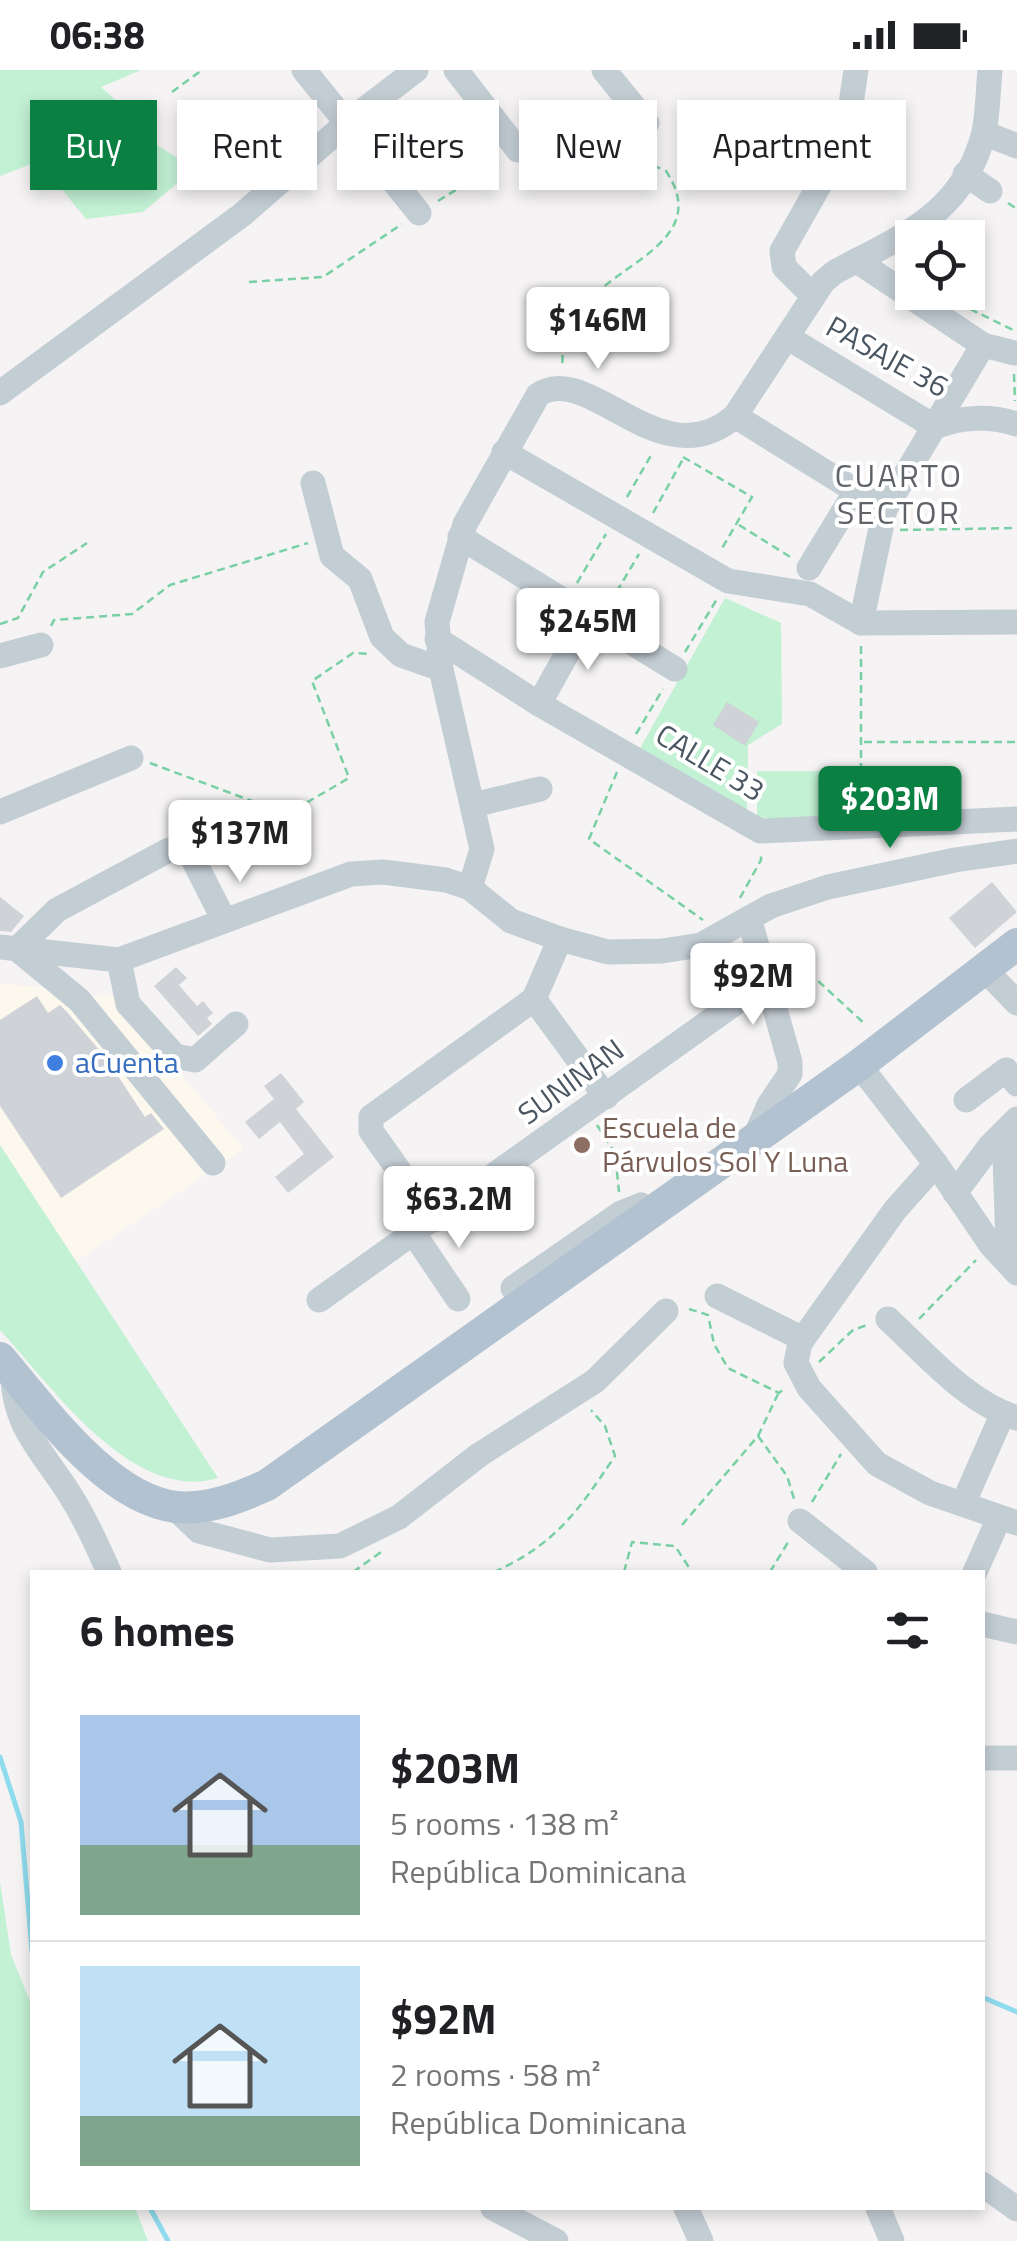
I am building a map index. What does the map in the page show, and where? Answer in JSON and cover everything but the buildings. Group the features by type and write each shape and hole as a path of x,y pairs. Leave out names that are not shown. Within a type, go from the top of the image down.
{"main road":[{"path":"7,1366 116,1482 136,1494 174,1506 207,1506 236,1499 267,1485 636,1213 859,1065 1016,947"}],"street":[{"path":"304,70 337,109"},
{"path":"377,100 416,70"},
{"path":"456,70 518,150"},
{"path":"604,70 628,100"},
{"path":"812,295 784,267 782,251 846,138 856,70"},
{"path":"470,888 482,849 441,669 437,622 460,537 538,396 560,387 667,434 695,436 712,432 735,416 812,295 835,272 919,228 935,214 965,174 984,133 990,70"},
{"path":"0,393 242,214 337,132"},
{"path":"984,133 1017,146"},
{"path":"965,174 990,191"},
{"path":"401,190 419,213"},
{"path":"857,260 983,345 1015,342"},
{"name":"PASAJE 36","path":"787,336 935,427 954,420 1002,419 1016,424"},
{"path":"861,622 882,518 983,345"},
{"path":"735,416 856,491 882,518"},
{"path":"504,452 728,581 810,594 861,622 1017,622"},
{"path":"313,483 332,556 360,579 382,637 401,655 441,669"},
{"path":"809,568 856,491"},
{"path":"460,537 675,668"},
{"path":"539,704 594,619"},
{"name":"CALLE 33","path":"437,639 539,704 760,831"},
{"path":"0,656 41,645"},
{"path":"0,812 130,758"},
{"path":"473,805 540,789"},
{"path":"760,831 1017,820"},
{"path":"8,948 57,910 179,848 192,856 224,920"},
{"path":"8,948 119,960 352,874 383,872 414,874 470,888 511,921 560,940 608,952 662,951 701,945 771,906 828,887 954,860 1017,852"},
{"path":"749,918 783,1031 790,1074 768,1104 755,1137"},
{"path":"458,1300 424,1227 370,1132 371,1116 534,999 560,940"},
{"path":"8,948 79,1000 213,1163"},
{"path":"119,960 128,1004 175,1056 196,1060 236,1024"},
{"path":"984,969 1017,1003"},
{"name":"SUNINAN","path":"320,1300 766,981"},
{"path":"534,999 596,1104"},
{"path":"859,1065 956,1193 1005,1245 1017,1273"},
{"path":"966,1100 1006,1070 1017,1084"},
{"path":"956,1193 990,1146 1017,1119"},
{"path":"1005,1245 1005,1157 1017,1146"},
{"path":"936,1164 896,1210 796,1354 809,1388 877,1464 900,1479 1008,1520 977,1570"},
{"path":"512,1288 636,1213"},
{"path":"717,1296 803,1339"},
{"path":"174,1506 199,1531 270,1550 340,1546 399,1517 479,1455 595,1381 666,1311"},
{"path":"888,1319 960,1386 1010,1416 963,1504"},
{"path":"7,1366 18,1417 75,1504 108,1570"},
{"path":"800,1521 862,1570"},
{"path":"985,1625 1017,1632"},
{"path":"985,1758 1017,1758"},
{"path":"985,2186 1017,2209"},
{"path":"497,2210 556,2241"},
{"path":"687,2210 701,2241"},
{"path":"879,2210 892,2241"}],"path":[{"path":"172,92 202,70"},
{"path":"250,282 322,277 518,150 595,166 626,160 666,170 678,200 677,218 668,239 597,292 564,341 560,387"},
{"path":"971,310 1015,342"},
{"path":"670,451 752,497 709,570"},
{"path":"594,619 646,534 683,458"},
{"path":"882,518 1017,528"},
{"path":"737,523 809,568"},
{"path":"41,645 54,620 132,614 170,585 326,537"},
{"path":"0,624 18,618 43,572 87,543"},
{"path":"861,622 861,824"},
{"path":"130,758 287,814 349,778 312,681 353,654 401,655"},
{"path":"863,742 1017,742"},
{"path":"722,934 761,860 760,831"},
{"path":"749,918 868,1028"},
{"path":"596,1104 636,1213"},
{"path":"666,1311 694,1309 708,1315 714,1344 728,1368 779,1392"},
{"path":"682,1525 758,1436 779,1392 801,1374"},
{"path":"498,1570 525,1558 570,1522 614,1456 604,1426 575,1393"},
{"path":"758,1436 788,1476 800,1521"},
{"path":"771,1570 852,1437"},
{"path":"356,1570 395,1542"},
{"path":"625,1570 632,1542 675,1546 691,1570"}],"shaded area":[{"path":"0,984 55,988 61,996 116,996 244,1149 76,1262 0,1145"}],"green space":[{"path":"0,70 141,70 101,87 115,100 30,100 30,164 0,176"},
{"path":"157,145 177,158 177,183 143,212 86,219 62,190 157,190"},
{"path":"725,598 781,623 782,724 748,745 747,811 639,750"},
{"path":"757,771 843,771 843,818 757,818"},
{"path":"0,1145 218,1478 186,1481 155,1473 124,1457 68,1407 0,1330"},
{"path":"0,1882 11,1955 30,2001 30,2210 136,2210 148,2241 0,2241"}],"waterway":[{"path":"0,1757 21,1822 30,1928"},
{"path":"985,1998 1017,2012"},
{"path":"151,2210 168,2241"}],"place":[{"name":"aCuenta","path":"55,1063"},
{"name":"Escuela de Párvulos Sol Y Luna","path":"582,1145"}],"district":[{"name":"CUARTO SECTOR","path":"899,494"}]}
